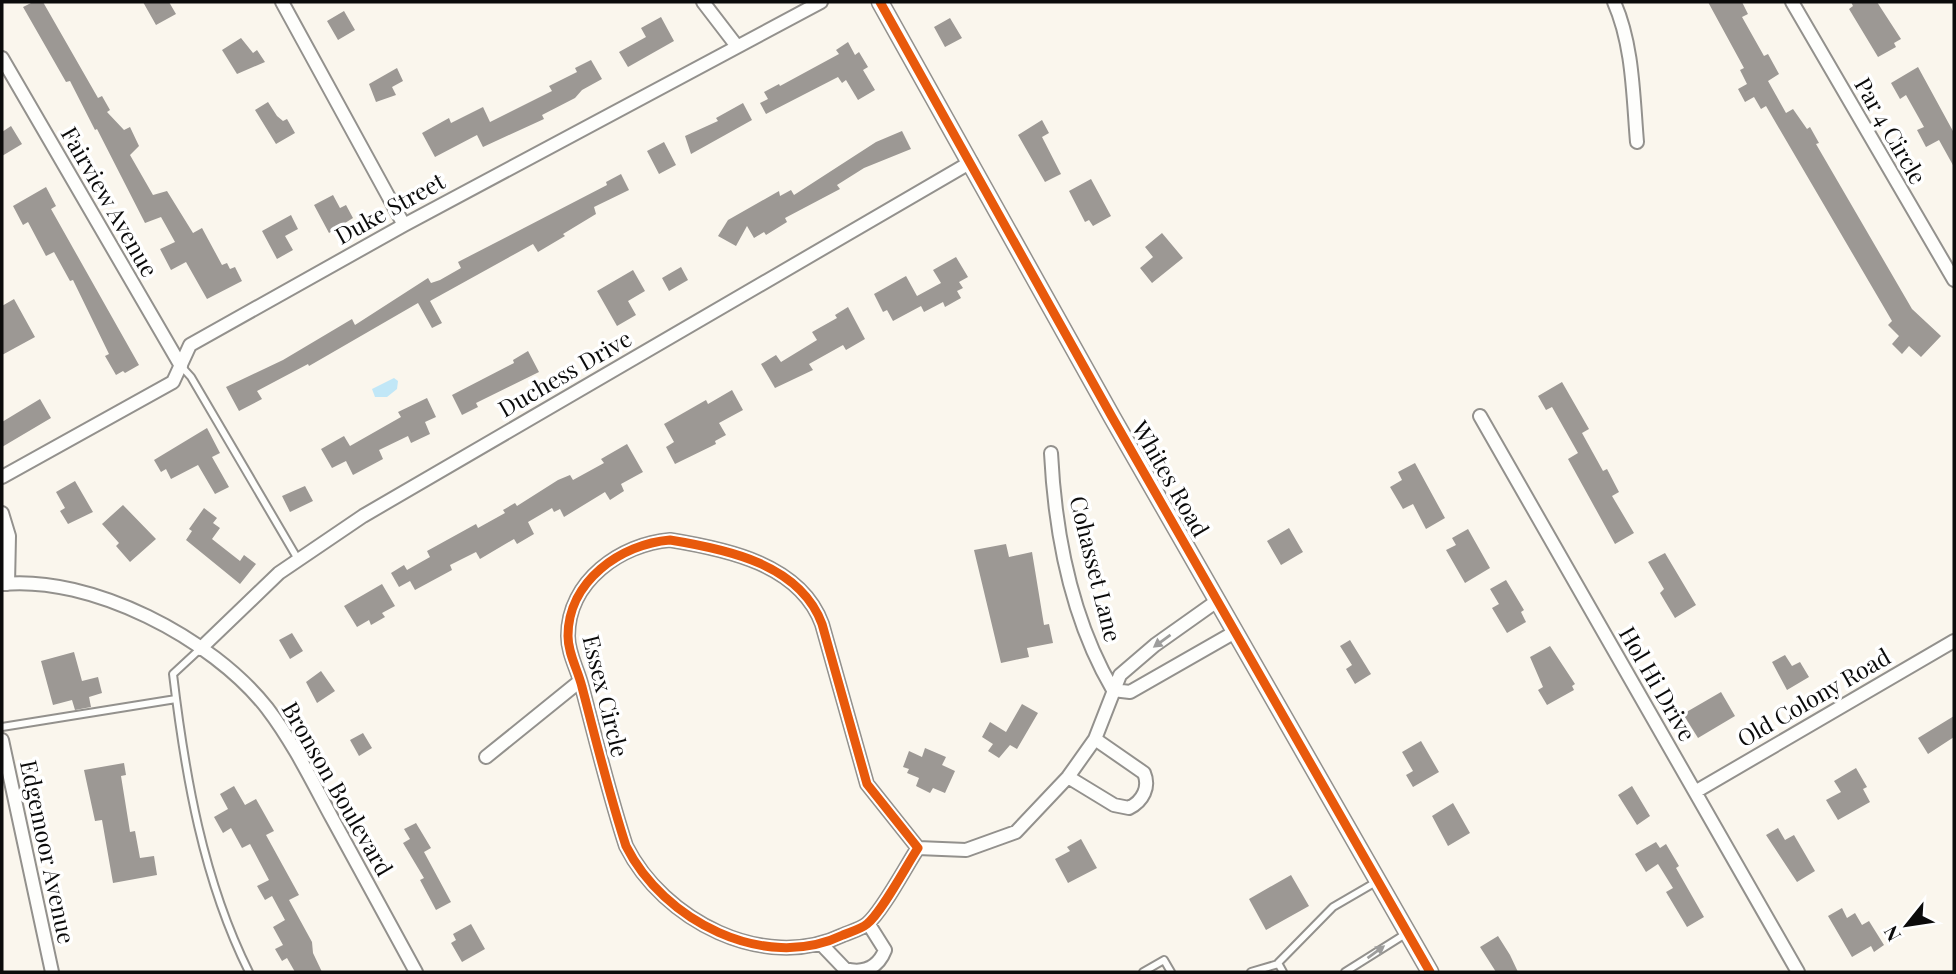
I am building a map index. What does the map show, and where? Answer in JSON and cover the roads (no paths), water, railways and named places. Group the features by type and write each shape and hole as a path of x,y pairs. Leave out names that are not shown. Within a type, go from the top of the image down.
{"street":[{"path":"282,2 404,225"},
{"path":"703,2 736,45"},
{"name":"Duke Street","path":"2,477 173,382 190,345 404,225 736,45 821,2"},
{"name":"Whites Road","path":"880,2 1217,601 1430,972"},
{"path":"1614,2 1621,19 1629,57 1637,142"},
{"name":"Par 4 Circle","path":"1792,2 1954,280"},
{"name":"Fairview Avenue","path":"2,58 181,366"},
{"name":"Duchess Drive","path":"200,649 259,591 363,516 971,162"},
{"name":"Hol Hi Drive","path":"1480,416 1798,972"},
{"name":"Cohasset Lane","path":"1051,453 1058,524 1078,611 1099,667 1113,690"},
{"path":"2,513 10,545 5,584"},
{"name":"Essex Circle","path":"868,923 822,945 776,947 741,940 690,917 653,887 637,868 626,846 570,653 569,619 585,585 606,563 639,544 670,540 713,547 758,562 802,591 818,612 867,784 918,848"},
{"name":"Bronson Boulevard","path":"5,584 43,584 81,590 137,611 200,649 264,705 282,728 415,972"},
{"path":"822,945 845,969 864,971 873,967 881,960 885,950 868,923 918,848 966,850 1016,832 1068,777 1094,739 1120,675 1155,645 1217,601"},
{"path":"1113,690 1130,692 1235,632"},
{"name":"Old Colony Road","path":"1695,792 1954,641"},
{"path":"486,757 580,681"},
{"path":"1068,777 1119,807 1129,808 1141,799 1147,784 1144,773 1094,739"},
{"name":"Edgemoor Avenue","path":"2,740 52,972"}],"lane":[{"path":"181,366 191,377 299,561"},
{"path":"200,649 173,674 184,763 214,886 249,972"},
{"path":"2,727 176,699"},
{"path":"1251,972 1278,964 1333,907 1378,881"},
{"path":"1345,972 1407,933"},
{"path":"1143,972 1164,960 1171,972"},
{"path":"1278,964 1283,972"}],"water":[{"path":"394,378 398,381 397,389 387,397 375,397 372,389"}]}
